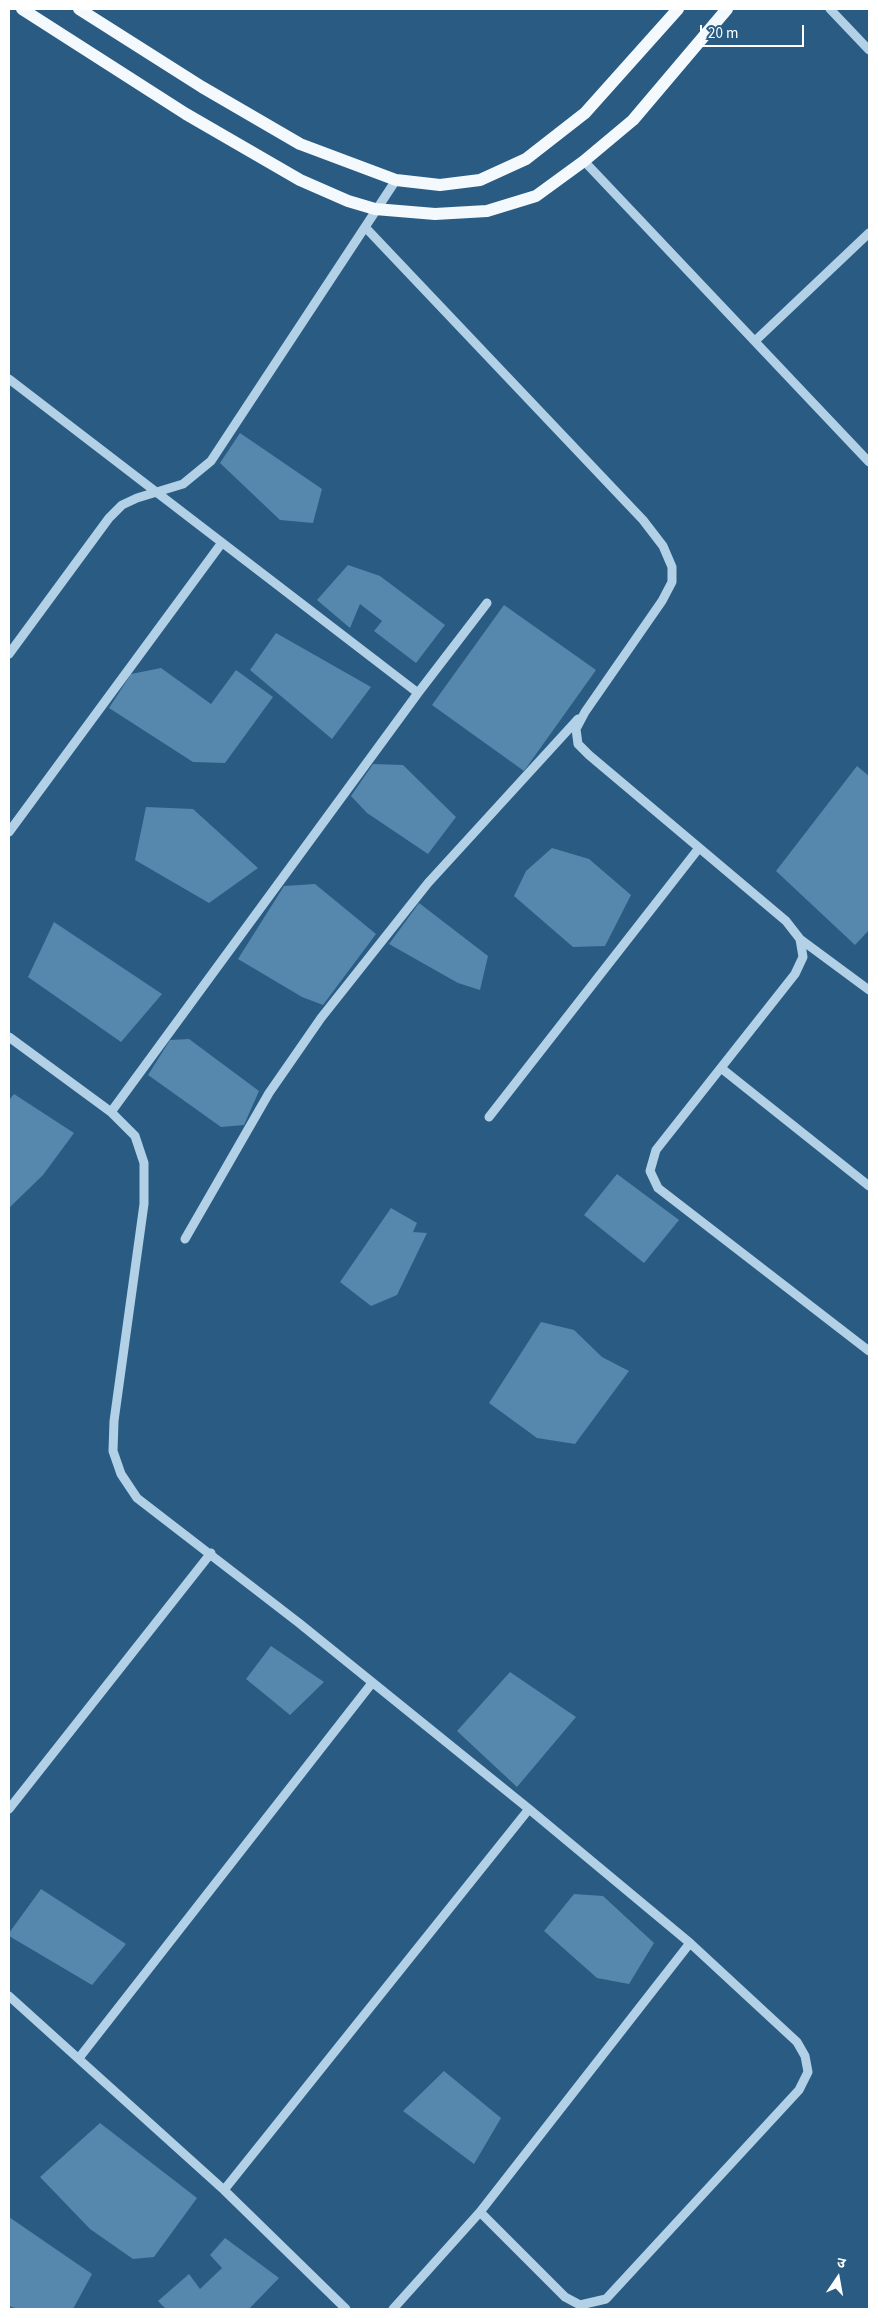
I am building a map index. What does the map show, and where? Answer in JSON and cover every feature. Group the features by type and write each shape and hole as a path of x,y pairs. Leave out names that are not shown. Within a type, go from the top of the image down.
{"main road":[{"path":"22,9 186,114 300,180 348,201 376,209 435,214 487,211 536,196 584,161 633,120 727,9"},
{"path":"79,9 202,87 300,144 396,180 440,185 480,180 526,159 585,113 678,9"}],"street":[{"path":"830,9 869,50"},
{"path":"584,161 869,462"},
{"path":"9,654 108,518 122,505 183,484 211,461 396,180"},
{"path":"364,227 643,520 663,546 672,567 672,582 662,601 585,712 576,729 578,744 786,920 800,939 869,990"},
{"path":"755,341 869,233"},
{"path":"9,379 158,492 221,544 418,693"},
{"path":"9,832 221,544"},
{"path":"111,1112 418,693 487,603"},
{"path":"185,1239 269,1093 321,1018 428,883 585,712"},
{"path":"489,1117 699,848"},
{"path":"800,939 803,957 795,974 656,1150 650,1171 658,1188 869,1350"},
{"path":"9,1037 111,1112 135,1136 144,1163 144,1204 114,1421 113,1451 121,1474 137,1498 211,1553 529,1809 690,1944 797,2042 805,2056 808,2072 799,2090 606,2299 580,2305 565,2297 480,2212"},
{"path":"721,1068 869,1186"},
{"path":"9,1808 211,1553"},
{"path":"79,2058 372,1683"},
{"path":"224,2190 529,1809"},
{"path":"393,2309 480,2212 690,1944"},
{"path":"9,1996 224,2190 346,2309"}],"building":[{"path":"240,433 322,489 313,523 280,520 220,463"},
{"path":"348,565 380,576 445,625 416,663 374,631 382,621 360,604 350,628 317,600"},
{"path":"504,605 596,670 524,771 432,705"},
{"path":"276,633 371,687 332,739 250,670"},
{"path":"161,668 211,704 236,670 273,697 225,763 193,762 109,708 131,674"},
{"path":"373,764 403,765 456,817 428,854 367,813 351,796"},
{"path":"857,766 869,776 869,930 855,945 776,871"},
{"path":"146,807 193,809 258,868 209,903 135,860"},
{"path":"552,848 589,859 631,895 605,946 573,947 514,896 526,871"},
{"path":"315,884 376,934 323,1005 302,997 238,959 284,886"},
{"path":"419,903 488,956 480,990 458,983 389,944"},
{"path":"54,922 162,994 121,1042 28,977"},
{"path":"189,1039 259,1091 244,1125 221,1127 148,1075 170,1040"},
{"path":"14,1094 74,1133 43,1175 9,1208 9,1100"},
{"path":"617,1174 679,1220 644,1263 584,1215"},
{"path":"391,1208 417,1223 413,1232 427,1233 397,1295 371,1306 340,1282"},
{"path":"541,1322 574,1330 602,1357 629,1371 575,1444 537,1438 489,1403"},
{"path":"271,1646 324,1682 290,1715 246,1679"},
{"path":"510,1672 576,1717 517,1787 457,1731"},
{"path":"41,1889 126,1944 92,1985 9,1936 9,1933"},
{"path":"574,1894 603,1896 654,1943 629,1984 597,1978 544,1931"},
{"path":"444,2071 501,2118 474,2164 403,2111"},
{"path":"100,2123 197,2198 154,2257 133,2259 90,2229 40,2177"},
{"path":"9,2217 92,2274 73,2309 18,2309 9,2306"},
{"path":"225,2238 279,2278 249,2309 166,2309 158,2301 189,2274 200,2289 222,2268 210,2255"}]}
